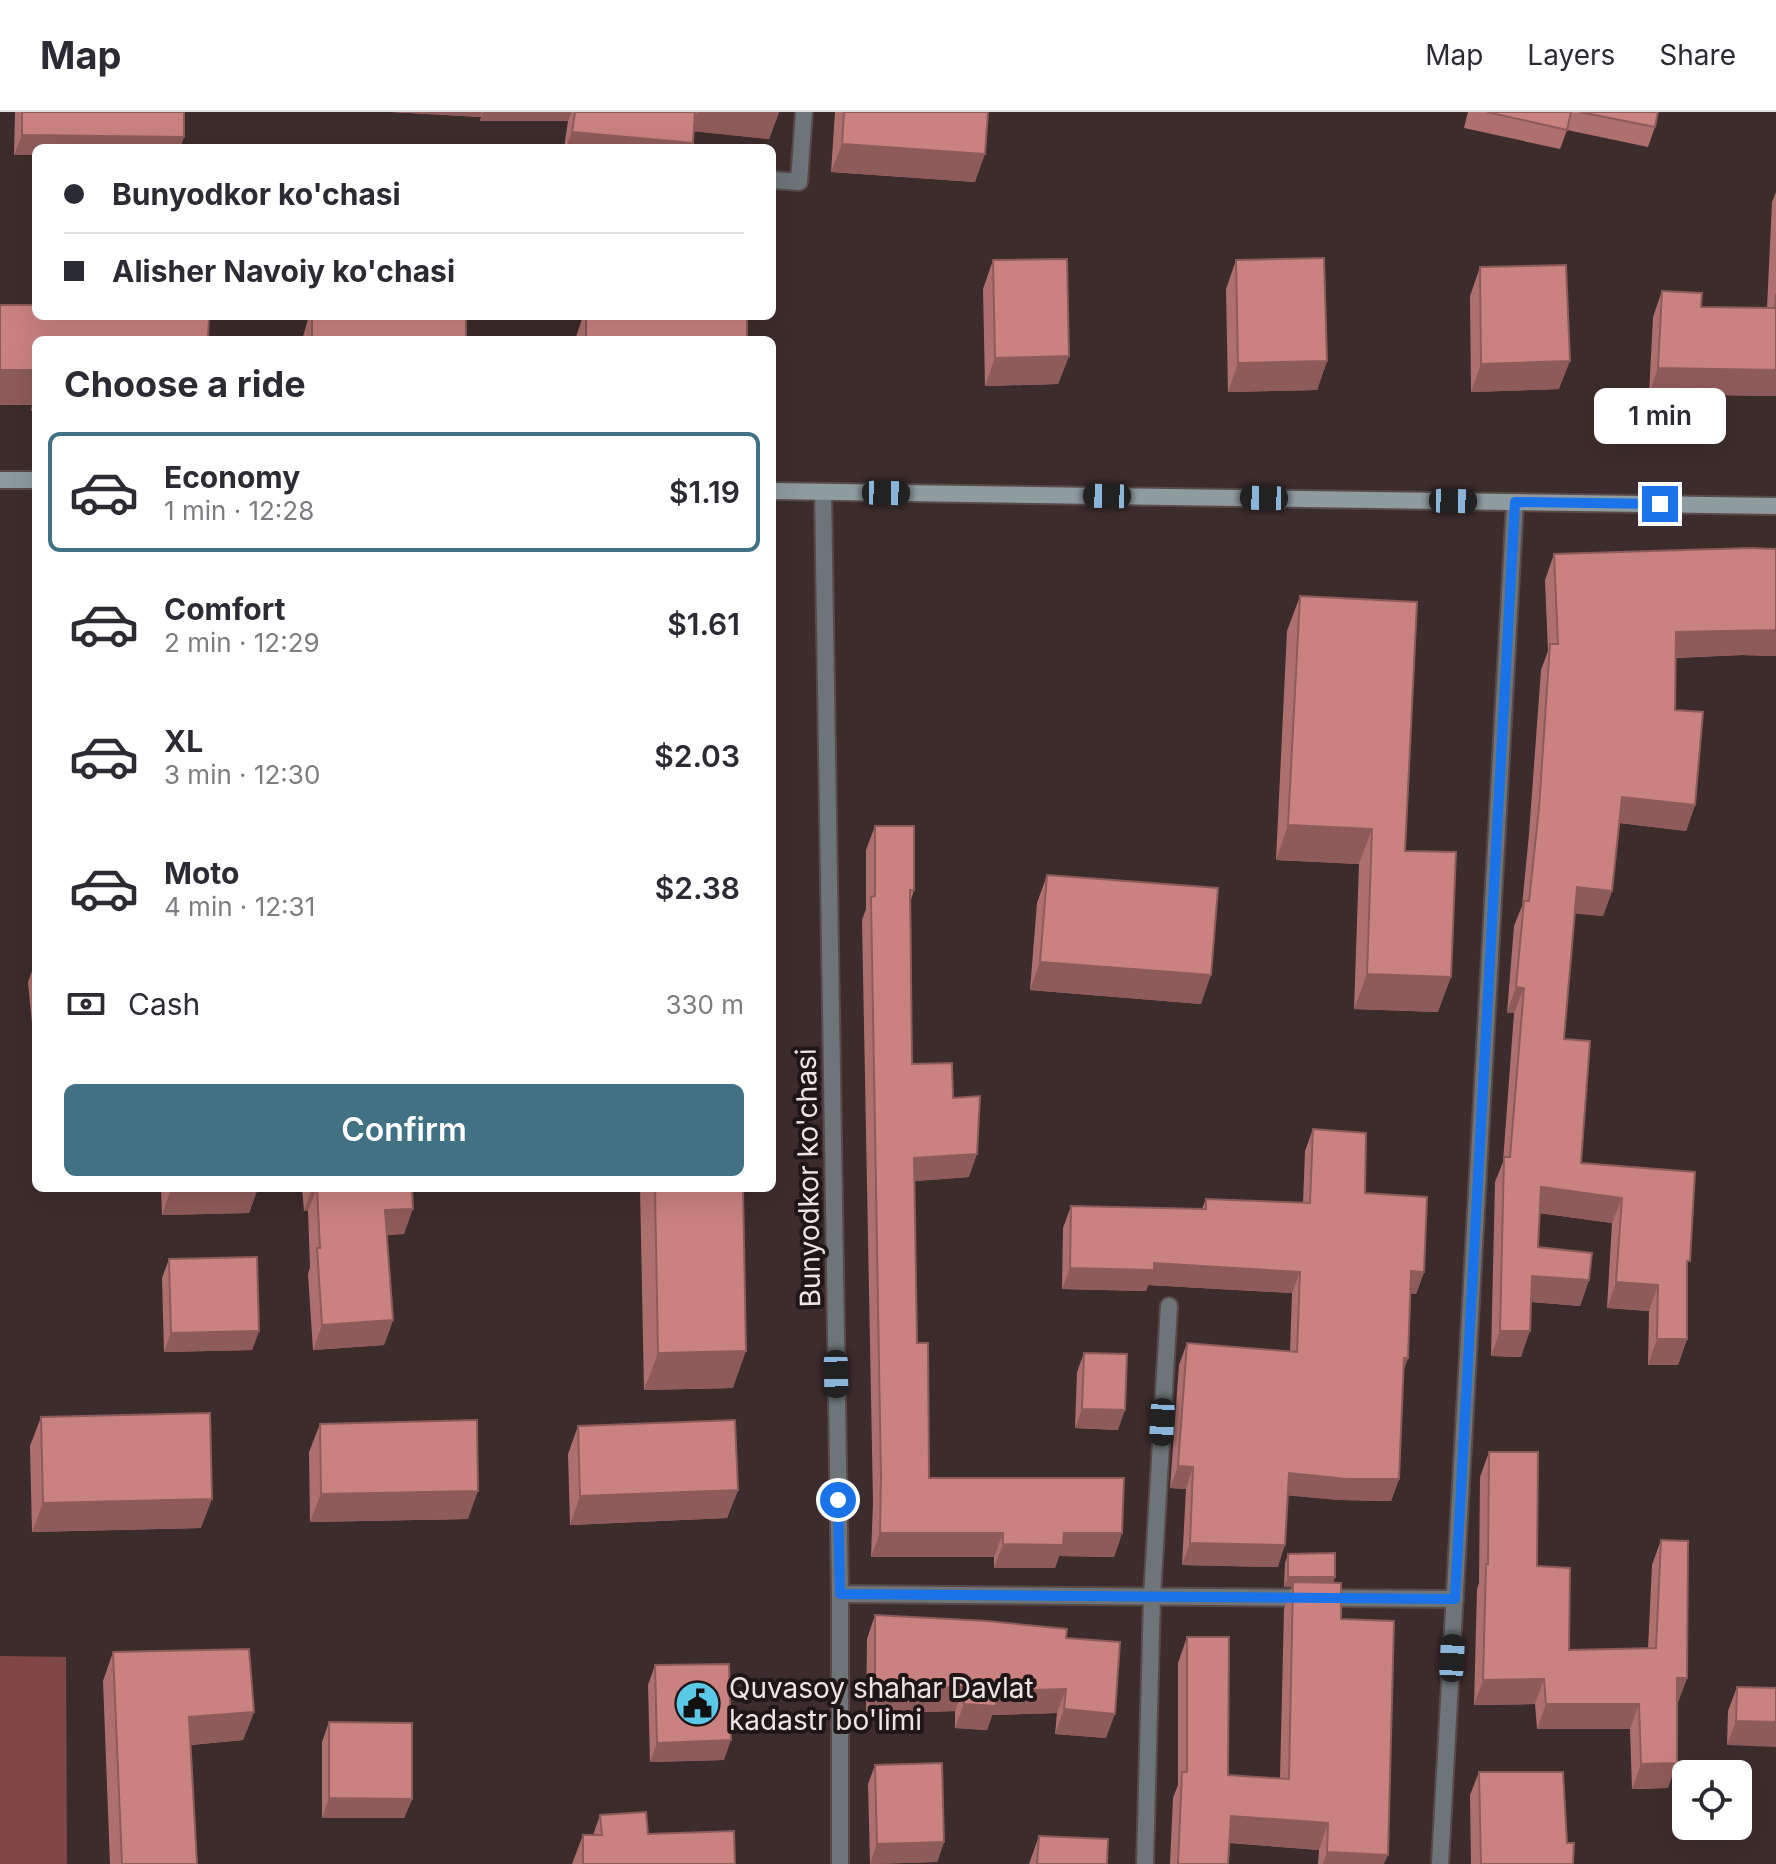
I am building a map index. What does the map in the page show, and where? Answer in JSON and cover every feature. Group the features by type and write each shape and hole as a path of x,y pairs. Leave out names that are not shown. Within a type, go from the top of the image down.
{"street":[{"path":"776,180 799,182 804,112"},
{"path":"0,480 32,480"},
{"path":"776,491 1776,506"},
{"name":"Bunyodkor ko'chasi","path":"823,492 840,1594 840,1864"},
{"path":"1440,1864 1515,502"},
{"path":"1145,1864 1152,1597 1169,1306"},
{"path":"840,1594 1455,1599"}],"shaded area":[{"path":"0,1656 66,1657 67,1864 0,1864"}],"building":[{"path":"22,112 184,112 184,137 22,135"},
{"path":"575,112 695,112 693,143 572,132"},
{"path":"844,112 988,112 985,154 842,144"},
{"path":"1487,112 1571,112 1567,130"},
{"path":"1580,112 1658,112 1655,127"},
{"path":"1324,258 1327,361 1238,363 1236,260"},
{"path":"1067,259 1069,356 995,358 993,260"},
{"path":"1566,265 1570,361 1481,364 1480,267"},
{"path":"1662,291 1702,293 1701,307 1775,308 1776,294 1776,370 1658,368"},
{"path":"0,305 32,305 32,320 209,320 208,336 32,336 32,370 0,370"},
{"path":"312,320 466,320 466,336 312,336"},
{"path":"586,320 747,320 747,336 586,336"},
{"path":"1776,549 1776,630 1676,632 1675,710 1703,712 1695,805 1622,797 1612,891 1577,887 1564,1039 1590,1041 1581,1163 1695,1172 1690,1261 1687,1261 1687,1339 1657,1339 1658,1285 1616,1282 1622,1198 1541,1187 1538,1247 1592,1253 1589,1280 1532,1276 1530,1331 1500,1331 1504,1157 1510,1157 1524,988 1516,987 1524,901 1529,901 1539,808 1550,644 1558,644 1554,554"},
{"path":"1300,596 1417,602 1405,851 1456,852 1451,977 1367,974 1372,829 1288,825"},
{"path":"875,826 914,826 914,890 910,890 912,1064 952,1063 953,1098 980,1096 977,1154 914,1158 917,1343 928,1343 929,1478 1124,1478 1122,1533 1064,1533 1063,1545 1003,1544 1003,1533 880,1533 871,897 875,896"},
{"path":"1047,875 1218,888 1211,975 1040,962"},
{"path":"1313,1129 1366,1133 1365,1193 1427,1197 1424,1272 1411,1271 1399,1479 1347,1479 1289,1473 1285,1545 1190,1543 1193,1467 1178,1466 1187,1343 1297,1352 1300,1272 1154,1263 1154,1270 1070,1268 1071,1206 1206,1209 1206,1199 1310,1203"},
{"path":"317,1192 412,1192 413,1209 385,1210 393,1320 322,1325 317,1248 320,1248"},
{"path":"655,1192 743,1192 746,1351 658,1353"},
{"path":"257,1257 259,1331 171,1333 169,1259"},
{"path":"1084,1353 1127,1354 1125,1410 1082,1409"},
{"path":"210,1413 212,1499 43,1503 41,1417"},
{"path":"477,1420 478,1491 321,1494 320,1424"},
{"path":"735,1420 738,1490 580,1496 578,1426"},
{"path":"1489,1452 1538,1452 1537,1566 1570,1568 1569,1650 1656,1648 1661,1540 1688,1541 1687,1678 1677,1678 1677,1760 1672,1760 1672,1763 1641,1764 1639,1704 1546,1704 1544,1679 1483,1680"},
{"path":"1335,1553 1335,1577 1288,1577 1288,1554"},
{"path":"1293,1582 1341,1583 1341,1619 1394,1621 1388,1855 1327,1852 1328,1823 1231,1816 1228,1864 1178,1864 1182,1772 1187,1772 1187,1637 1229,1637 1228,1775 1289,1779"},
{"path":"875,1615 1067,1629 1066,1638 1120,1642 1115,1714 1064,1709 1066,1689 996,1691 996,1706 964,1704 964,1687 875,1689"},
{"path":"249,1649 254,1712 189,1717 197,1864 122,1864 113,1652"},
{"path":"729,1664 731,1740 657,1743 655,1665"},
{"path":"1737,1687 1776,1688 1776,1722 1736,1721"},
{"path":"329,1722 412,1723 412,1799 329,1798"},
{"path":"942,1763 944,1842 877,1844 875,1765"},
{"path":"1479,1772 1563,1772 1567,1843 1574,1843 1573,1864 1481,1864"},
{"path":"646,1812 648,1834 734,1831 735,1864 583,1864 583,1835 602,1835 600,1815"},
{"path":"1039,1836 1108,1839 1107,1864 1037,1864"}],"place":[{"name":"Quvasoy shahar Davlat kadastr bo'limi","path":"698,1704"}],"route":[{"path":"838,1500 840,1594 1455,1599 1515,502 1660,504"}]}
